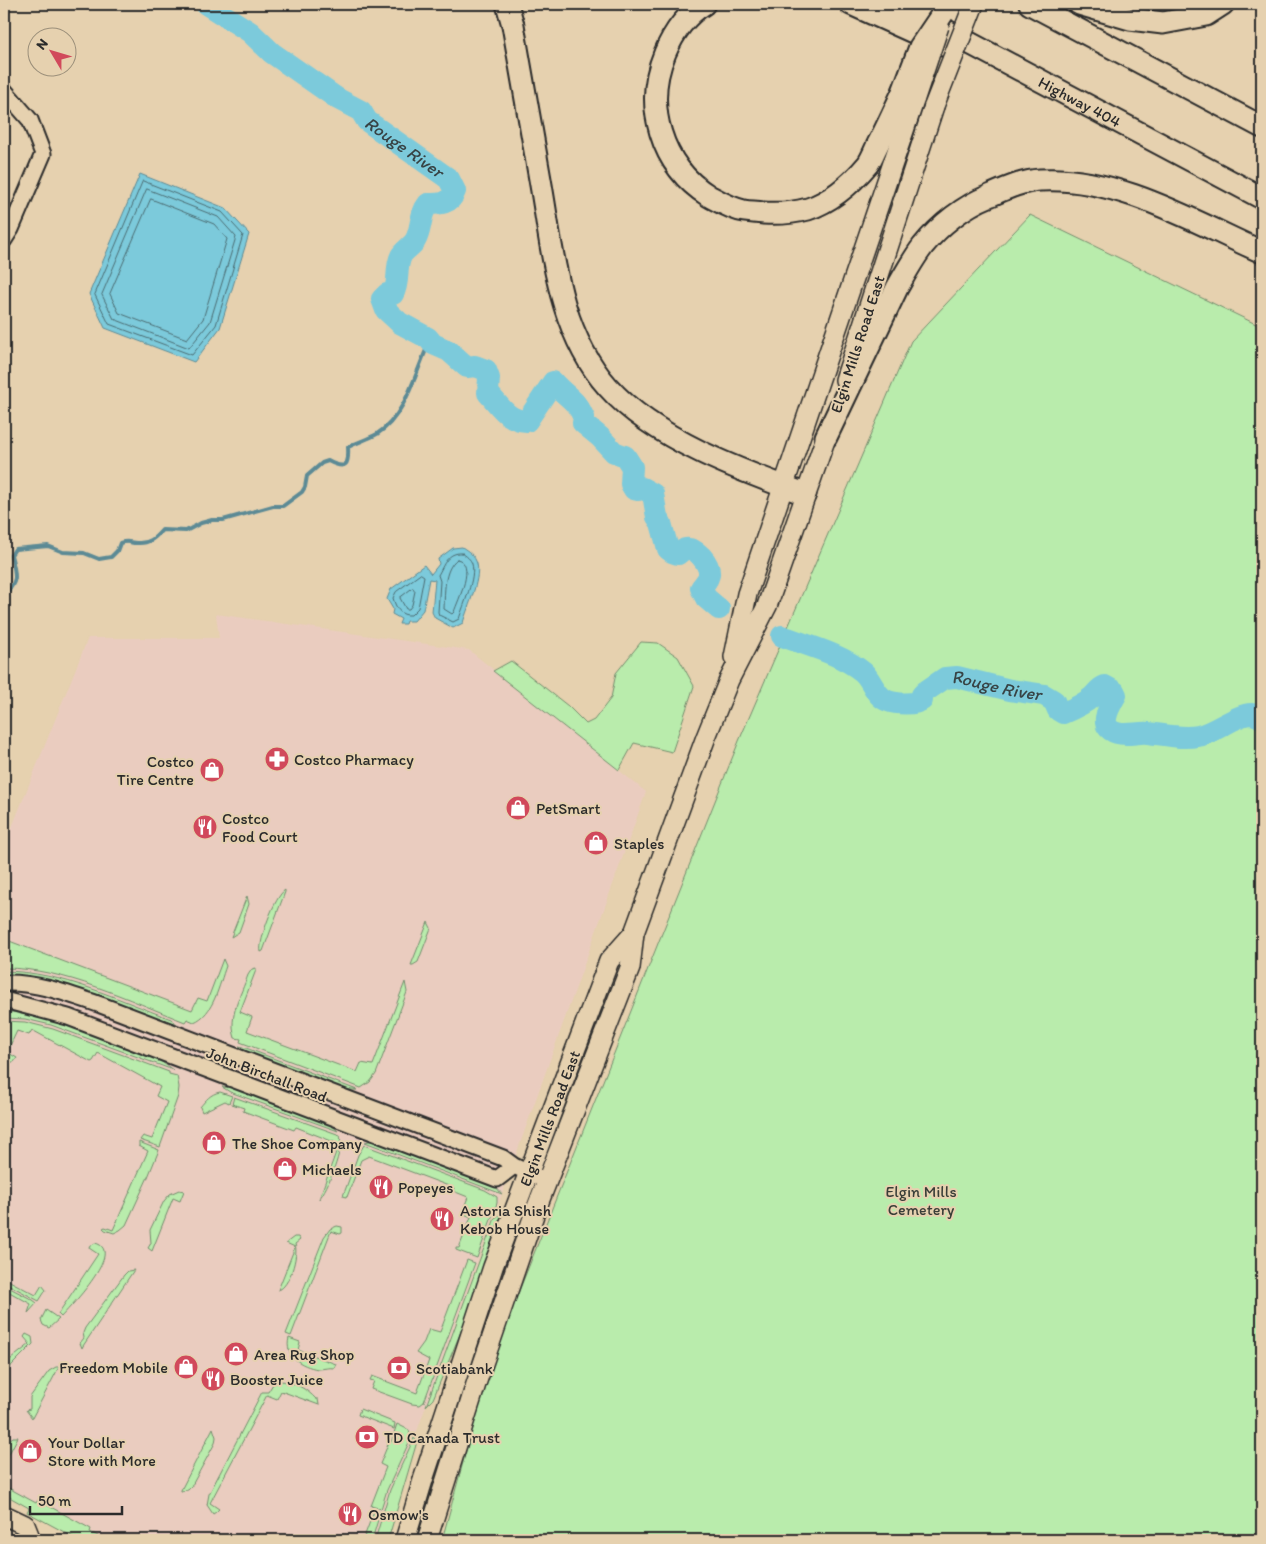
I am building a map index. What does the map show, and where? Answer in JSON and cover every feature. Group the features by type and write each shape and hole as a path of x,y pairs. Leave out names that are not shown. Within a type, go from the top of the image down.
{"highway":[{"path":"507,4 515,34 558,282 571,325 587,357 608,387 635,411 661,430 703,453 805,494"},
{"path":"704,4 694,10 672,37 660,66 656,85 656,105 662,140 685,176 700,190 722,203 743,211 786,214 827,200 845,188 869,162 909,95 920,47 945,8"},
{"path":"851,4 951,49 982,51"},
{"name":"Highway 404","path":"896,4 1262,198"},
{"path":"1030,4 1262,127"},
{"path":"1079,4 1130,19 1163,23 1206,15 1223,4"},
{"path":"826,437 897,288 911,265 924,245 948,221 976,201 1012,186 1039,180 1070,180 1107,187 1155,204 1262,252"}],"main road":[{"name":"Elgin Mills Road East","path":"428,1540 476,1384 546,1181 630,968 634,932 706,738 730,680 767,606 826,437 934,106 974,4"},
{"name":"Elgin Mills Road East","path":"730,680 747,594 767,539 909,95"},
{"name":"Elgin Mills Road East","path":"405,1540 493,1267 522,1170 609,960 634,932"},
{"path":"4,1514 25,1525 31,1540"}],"street":[{"path":"4,90 30,120 43,154 11,229 4,240"},
{"name":"John Birchall Road","path":"4,983 38,986 70,994 503,1158 522,1170 546,1181"},
{"name":"John Birchall Road","path":"4,1000 68,1017 497,1179 522,1170"}],"shaded area":[{"path":"216,614 469,650 646,792 378,1540 92,1540 4,1494 4,847 88,638 219,638"}],"green space":[{"name":"Elgin Mills Cemetery","path":"1030,215 1262,327 1262,1540 442,1540 489,1366 739,741 911,341"},
{"path":"641,642 658,643 678,657 694,686 672,752 634,743 619,770 493,671 511,661 568,706 586,724 594,720 611,698 616,673"},
{"path":"285,890 263,951 261,952 262,939 268,919"},
{"path":"247,896 249,904 239,932 231,937"},
{"path":"428,922 431,928 418,962 411,965"},
{"path":"4,939 192,1010 198,998 207,1001 223,959 226,966 215,998 206,1013 194,1022 187,1019 185,1022 119,995 73,979 27,969 4,968"},
{"path":"256,968 240,1012 252,1017 247,1031 357,1072 361,1063 373,1065 405,982 407,992 376,1074 370,1082 361,1088 240,1042 241,1039 235,1038 233,1022 236,1006 248,975 252,969"},
{"path":"4,971 47,976 68,981 171,1019 179,1026 4,976"},
{"path":"12,1012 55,1020 156,1058 173,1070 51,1025 25,1019 4,1018 4,1014"},
{"path":"4,1021 25,1022 53,1029 177,1076 178,1096 160,1147 140,1140 143,1136 152,1139 167,1102 156,1096 160,1087 98,1053 91,1062 32,1030 29,1035 17,1031 7,1052 17,1058 14,1062 10,1062 4,1053"},
{"path":"239,1046 357,1090 344,1090 253,1056"},
{"path":"222,1087 238,1088 328,1122 338,1131 230,1092"},
{"path":"220,1092 232,1096 229,1103 225,1101 202,1112 200,1107 204,1102"},
{"path":"234,1097 340,1135 340,1149 334,1168 327,1187 319,1199 339,1144 296,1127 294,1130 243,1111 244,1108 232,1104"},
{"path":"377,1141 488,1182 495,1186 502,1194 365,1142"},
{"path":"139,1142 159,1150 126,1225 114,1233 103,1228 113,1230 148,1151 139,1146"},
{"path":"364,1145 485,1190 497,1197 497,1203 477,1258 456,1250 456,1248 459,1248 471,1217 462,1213 468,1197 453,1191 454,1188 369,1156 361,1160 347,1197 343,1196 358,1155"},
{"path":"179,1190 184,1191 180,1201 173,1198 152,1251 148,1248 151,1243 150,1230 164,1201 170,1194"},
{"path":"508,1209 491,1259 433,1399 426,1406 495,1218"},
{"path":"337,1226 342,1227 342,1233 331,1231 291,1336 286,1334 324,1237 330,1229"},
{"path":"294,1237 298,1237 300,1240 295,1244 296,1256 292,1270 286,1284 278,1290 295,1247 286,1243"},
{"path":"95,1243 103,1248 104,1256 100,1267 84,1291 61,1317 58,1314 98,1254 89,1248"},
{"path":"467,1260 475,1263 424,1402 420,1405 412,1404 371,1389 374,1381 370,1380 372,1376 417,1393 429,1360 416,1353 424,1342 429,1329 440,1332"},
{"path":"134,1270 82,1348 80,1343 84,1338 85,1328 124,1275 128,1271"},
{"path":"4,1278 36,1295 42,1285 46,1290 39,1301 4,1282"},
{"path":"4,1285 37,1303 28,1313 31,1304 4,1289"},
{"path":"46,1310 59,1319 49,1328 43,1325 41,1320"},
{"path":"26,1334 32,1337 33,1344 4,1376 4,1366 6,1363 30,1344 24,1337"},
{"path":"289,1338 300,1342 298,1350 336,1364 334,1368 318,1369 300,1363 291,1355 288,1344"},
{"path":"59,1367 32,1418 26,1410 30,1409 30,1397 49,1371"},
{"path":"279,1381 289,1382 304,1389 318,1399 319,1405 281,1391 277,1399 267,1395 210,1503 219,1509 213,1514 207,1505 209,1494 262,1392 268,1392 273,1384"},
{"path":"360,1409 395,1423 394,1429 358,1415"},
{"path":"397,1424 409,1430 411,1438 387,1490 381,1509 371,1506 386,1467 380,1464 389,1442 391,1442"},
{"path":"213,1428 216,1437 215,1443 191,1487 188,1490 181,1491 181,1490"},
{"path":"415,1436 416,1445 388,1540 375,1540 390,1490"},
{"path":"13,1437 18,1437 4,1463 4,1444"},
{"path":"4,1481 5,1486 36,1503 38,1500 91,1529 90,1532 106,1540 79,1540 27,1512 29,1508 4,1494"},
{"path":"374,1511 380,1513 372,1540 363,1540"}],"water":[{"path":"140,174 225,208 249,234 220,328 194,362 105,328 89,294"},
{"path":"462,547 473,556 478,567 474,592 463,623 453,628 435,618 432,612 435,580 429,579 423,610 414,621 406,621 405,624 399,624 401,619 392,614 393,609 387,599 391,589 424,565 431,574 439,564 438,559 453,548"},
{"path":"791,631 838,657 815,654 800,649 782,637 784,632"}],"waterway":[{"name":"Rouge River","path":"206,4 250,32 272,53 338,99 361,111 367,121 449,179 455,191 448,201 428,204 425,208 417,237 402,254 399,261 393,294 387,294 382,299 386,310 400,323 428,338 433,344 449,351 467,367 475,366 486,370 489,378 488,393 505,412 514,418 527,421 553,382 578,407 584,418 583,423 614,452 625,456 632,467 631,484 634,489 642,488 653,494 657,517 661,523 668,549 678,554 685,549 694,550 705,561 709,570 709,576 701,588 706,598 719,609"},
{"path":"4,596 14,582 15,573 11,555 15,549 48,546 63,552 84,553 99,559 111,557 117,551 120,543 145,543 162,530 186,531 201,523 212,520 223,520 273,506 283,506 302,492 307,476 322,463 328,461 339,465 346,464 348,447 377,434 386,427 401,407 426,350 433,344"},
{"name":"Rouge River","path":"782,636 845,660 863,672 880,696 896,703 919,702 926,691 945,678 957,677 1010,690 1044,695 1054,701 1058,710 1063,713 1086,702 1105,686 1114,691 1116,695 1106,716 1107,726 1121,734 1144,733 1192,737 1205,734 1246,715 1253,714 1262,718"}],"place":[{"name":"Costco Pharmacy","path":"277,759"},
{"name":"Costco Tire Centre","path":"212,770"},
{"name":"PetSmart","path":"518,808"},
{"name":"Costco Food Court","path":"205,827"},
{"name":"Staples","path":"596,843"},
{"name":"The Shoe Company","path":"214,1143"},
{"name":"Michaels","path":"285,1169"},
{"name":"Popeyes","path":"381,1187"},
{"name":"Astoria Shish Kebob House","path":"442,1219"},
{"name":"Area Rug Shop","path":"236,1354"},
{"name":"Freedom Mobile","path":"186,1367"},
{"name":"Scotiabank","path":"399,1368"},
{"name":"Booster Juice","path":"213,1379"},
{"name":"TD Canada Trust","path":"367,1437"},
{"name":"Your Dollar Store with More","path":"30,1451"},
{"name":"Osmow's","path":"350,1514"}]}
